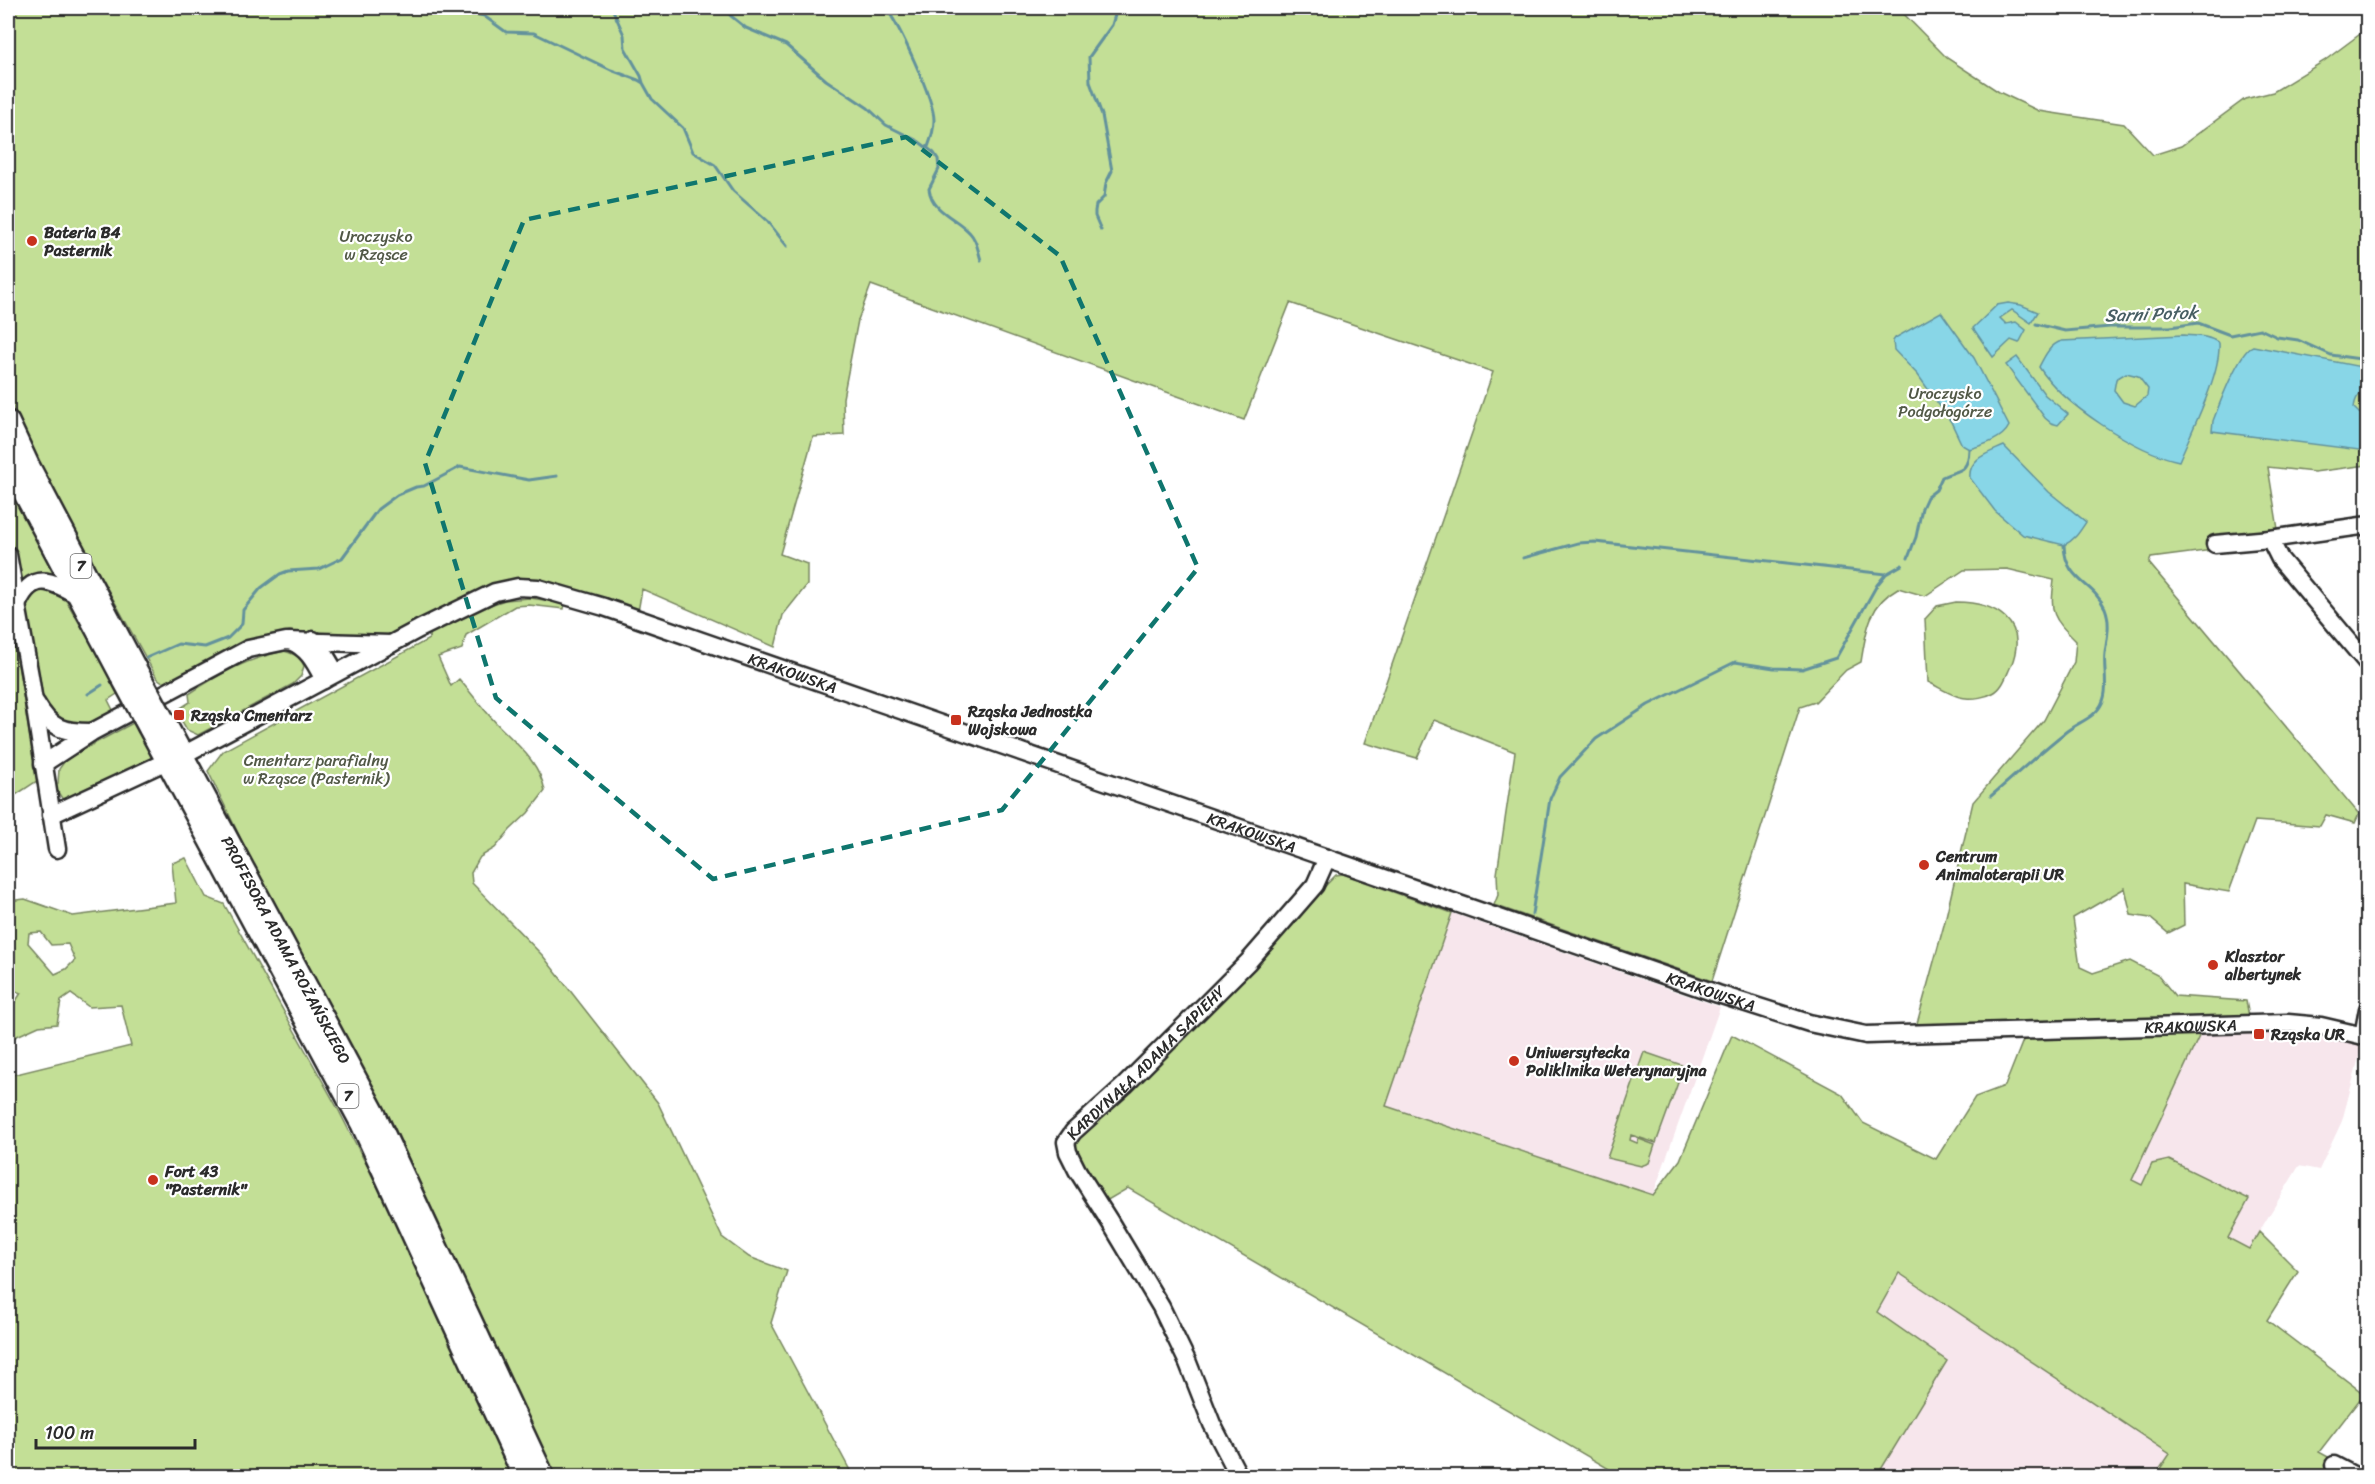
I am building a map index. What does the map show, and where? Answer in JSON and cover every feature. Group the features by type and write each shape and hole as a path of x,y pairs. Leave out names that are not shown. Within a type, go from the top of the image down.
{"main road":[{"name":"7","path":"8,422 18,463"},
{"name":"PROFESORA ADAMA ROŻAŃSKIEGO","path":"18,463 19,484 82,598 128,672"},
{"name":"PROFESORA ADAMA ROŻAŃSKIEGO","path":"18,463 175,758 362,1124 524,1476"},
{"name":"PROFESORA ADAMA ROŻAŃSKIEGO","path":"175,758 374,1113 543,1476"}],"street":[{"path":"2214,544 2270,539 2367,525"},
{"path":"2270,539 2280,559 2367,664"},
{"path":"8,555 57,849"},
{"path":"16,609 24,591 32,583 56,584 82,598"},
{"name":"KRAKOWSKA","path":"51,815 175,758 502,589 528,587 553,591 1718,994 1809,1023 1866,1035 2288,1023 2321,1026 2365,1037"},
{"path":"312,640 321,648 330,677"},
{"path":"42,764 92,732 240,653 264,645 290,641 392,644"},
{"path":"290,641 301,645 330,677"},
{"path":"33,699 53,726 70,732 92,732"},
{"name":"KARDYNAŁA ADAMA SAPIEHY","path":"1239,1476 1212,1424 1188,1363 1161,1307 1077,1170 1066,1145 1071,1134 1125,1085 1248,962 1315,885 1327,858"},
{"path":"2365,1037 2367,1009"},
{"path":"2334,1465 2355,1476"}],"highlighted area":[{"path":"906,137 1060,256 1198,568 1002,810 713,879 496,698 425,463 524,220"}],"shaded area":[{"path":"1452,913 1720,1007 1653,1195 1386,1106"},
{"path":"2319,1032 2363,1042 2342,1121 2319,1170 2299,1166 2259,1232 2298,1271 2155,1476 1877,1476 1947,1361 1877,1312 1899,1273 1875,1257 1975,1097 2005,1086 2024,1038"}],"green space":[{"path":"8,8 1898,8 1947,58 1999,92 2039,111 2124,124 2153,155 2181,146 2245,99 2273,92 2324,61 2367,29 2367,465 2314,472 2268,467 2278,529 2215,538 2221,549 2151,558 2149,563 2359,814 2355,823 2326,815 2320,826 2255,821 2229,892 2183,884 2184,925 2168,933 2150,918 2131,915 2125,888 2073,918 2080,967 2093,973 2130,961 2159,976 2175,996 2246,1001 2249,1016 1916,1027 1944,925 1973,802 2044,720 2074,662 2076,641 2054,614 2052,600 2054,580 2007,569 1964,570 1925,596 1898,588 1888,595 1870,619 1861,662 1846,670 1815,702 1800,707 1712,981 1494,905 1498,895 1497,874 1515,752 1434,720 1417,758 1365,743 1493,372 1290,303 1244,420 871,285 858,320 843,398 844,435 813,437 780,554 807,564 807,585 783,615 775,647 642,589 638,612 558,585 516,580 484,587 392,636 290,633 259,638 239,645 167,685 157,678 31,451 8,395"},
{"path":"8,480 59,576 43,575 19,586 8,520"},
{"path":"50,587 64,597 120,692 108,700 114,712 84,726 60,720 42,701 25,605 34,590"},
{"name":"Cmentarz parafialny w Rząsce (Pasternik)","path":"530,598 565,603 564,609 529,605 515,606 466,635 462,649 438,657 451,686 459,679 528,756 539,772 545,791 495,848 480,857 471,873 472,883 543,956 658,1103 722,1237 749,1257 787,1271 771,1323 853,1476 551,1476 391,1120 315,984 208,771 223,751 429,639 431,633 493,604 505,600"},
{"path":"1956,602 1971,603 1996,611 2012,626 2016,637 2011,666 2004,681 1999,688 1987,696 1961,698 1928,682 1925,619 1937,606"},
{"path":"8,603 37,781 8,800"},
{"path":"284,651 297,656 304,666 301,676 293,684 198,735 187,730 176,711 190,702 189,694 234,668 257,658"},
{"path":"133,723 137,724 157,758 65,803 54,786 58,783 59,769 67,758"},
{"path":"186,858 206,897 224,904 338,1109 417,1264 517,1476 8,1476 8,1076 131,1046 121,1005 89,1007 71,994 61,1001 57,1024 39,1026 8,1040 8,1010 21,993 8,988 8,901 25,899 73,916 176,903 172,863","holes":["41,932 51,945 68,944 75,960 66,969 55,974 28,943 29,933"]},
{"path":"1343,874 1452,913 1386,1106 1653,1195 1680,1160 1732,1035 1842,1094 1863,1123 1936,1159 1975,1097 2005,1086 2024,1038 2201,1032 2132,1180 2142,1185 2152,1164 2169,1160 2249,1199 2228,1238 2249,1249 2259,1232 2298,1271 2267,1320 2364,1394 2319,1452 2352,1470 2347,1476 2155,1476 2170,1454 1899,1273 1877,1312 1947,1361 1877,1476 1621,1476 1128,1188 1106,1201 1072,1149 1080,1133 1336,875"},
{"path":"1644,1052 1682,1065 1683,1069 1656,1143 1631,1135 1630,1140 1637,1143 1639,1139 1655,1145 1649,1163 1641,1166 1607,1158"}],"water":[{"path":"2008,303 2021,305 2038,312 2031,323 2012,310 2000,318 2006,324 2016,322 2026,330 2019,343 2011,340 1993,357 1973,328 1997,305"},
{"path":"1941,312 1974,358 2009,426 1998,438 1969,449 1962,445 1951,422 1918,375 1894,350 1895,338"},
{"path":"2183,335 2206,337 2219,343 2211,386 2179,461 2142,448 2122,437 2082,411 2050,381 2039,367 2051,348 2062,341","holes":["2126,373 2138,376 2148,389 2147,396 2135,406 2123,402 2114,390 2116,379"]},
{"path":"2253,346 2367,368 2367,390 2358,396 2354,408 2367,417 2367,451 2212,431 2213,421 2230,379 2242,358"},
{"path":"2017,357 2045,395 2068,414 2058,425 2045,418 2006,365"},
{"path":"2004,446 2049,492 2086,522 2068,543 2064,545 2023,535 1995,511 1970,478 1970,471 1976,461"}],"waterway":[{"path":"450,8 484,16 506,32 534,33 643,83 652,99 683,128 693,152 715,165 733,191 768,222 787,246"},
{"path":"612,8 624,35 625,48 643,83"},
{"path":"725,8 746,28 786,45 826,80 868,108 886,125 918,141 934,153 938,159 939,169 929,189 931,197 940,209 972,236 981,260"},
{"path":"886,8 907,45 928,96 934,120 928,147"},
{"path":"1101,230 1095,216 1096,205 1104,197 1106,183 1112,171 1102,115 1090,82 1089,57 1112,25 1117,8"},
{"name":"Sarni Potok","path":"2036,324 2065,331 2110,327 2170,327 2198,323 2230,335 2260,329 2277,337 2298,340 2331,355 2368,360"},
{"path":"1908,558 1927,497 1936,490 1942,477 1964,467 1967,463 1969,449"},
{"path":"146,658 178,644 205,647 228,638 242,624 243,610 261,588 288,571 319,569 342,558 378,509 397,495 424,486 460,467 529,480 557,476"},
{"path":"1523,558 1578,543 1595,542 1886,574"},
{"path":"1991,796 2057,739 2096,712 2104,697 2107,614 2100,599 2074,574 2069,566 2064,545"},
{"path":"1532,914 1550,799 1560,777 1596,739 1648,705 1735,662 1774,668 1802,669 1836,658 1877,585 1886,574 1902,565"},
{"path":"88,694 102,685"}],"place":[{"name":"Bateria B4 Pasternik","path":"32,241"},
{"name":"Rząska Cmentarz","path":"179,715"},
{"name":"Rząska Jednostka Wojskowa","path":"956,720"},
{"name":"Centrum Animaloterapii UR","path":"1924,865"},
{"name":"Klasztor albertynek","path":"2213,965"},
{"name":"Rząska UR","path":"2259,1034"},
{"name":"Uniwersytecka Poliklinika Weterynaryjna","path":"1514,1061"},
{"name":"Fort 43 \"Pasternik\"","path":"153,1180"}],"park label":[{"name":"Uroczysko w Rząsce","path":"376,245"},
{"name":"Uroczysko Podgołogórze","path":"1945,402"}]}
